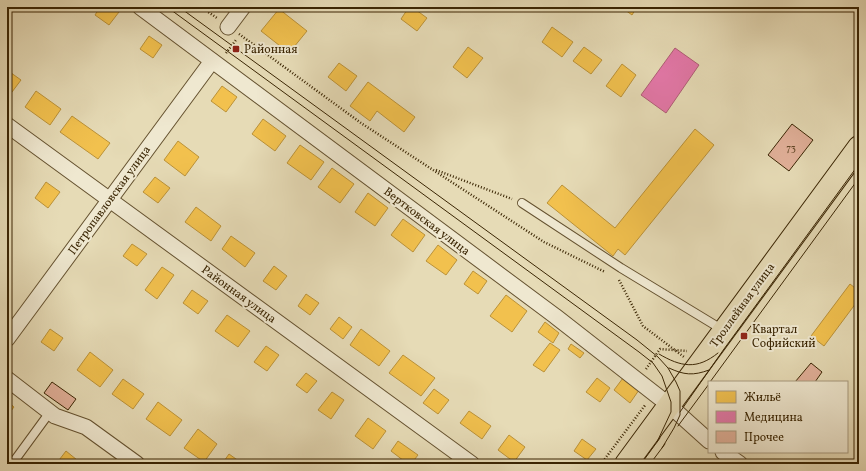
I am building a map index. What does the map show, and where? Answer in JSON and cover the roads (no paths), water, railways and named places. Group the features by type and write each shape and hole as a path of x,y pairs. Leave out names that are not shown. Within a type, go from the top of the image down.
{"main road":[{"name":"Троллейная улица","path":"626,464 859,146"}],"street":[{"name":"Вертковская улица","path":"140,7 555,316 669,405 708,440"},
{"path":"234,30 243,7"},
{"name":"Петропавловская улица","path":"7,339 110,200 215,63"},
{"name":"Районная улица","path":"7,125 472,464"},
{"path":"7,379 55,416 86,427 137,464"},
{"path":"724,453 740,464"}],"lane":[{"path":"522,203 621,268 724,330"},
{"path":"16,462 50,412"}],"tram line":[{"path":"167,7 653,363 662,376 671,402 671,412 657,442"},
{"path":"179,7 637,340 658,357 668,368 680,391 680,415 662,448"},
{"path":"680,412 859,164"},
{"path":"711,381 859,178"},
{"path":"659,354 675,362 689,365 703,362 718,353"},
{"path":"669,368 689,374 709,370"},
{"path":"678,426 708,385"},
{"path":"641,464 660,438"},
{"path":"650,464 665,444"}],"place":[{"name":"Районная","path":"236,49"},
{"name":"Квартал Софийский","path":"744,336"}]}
